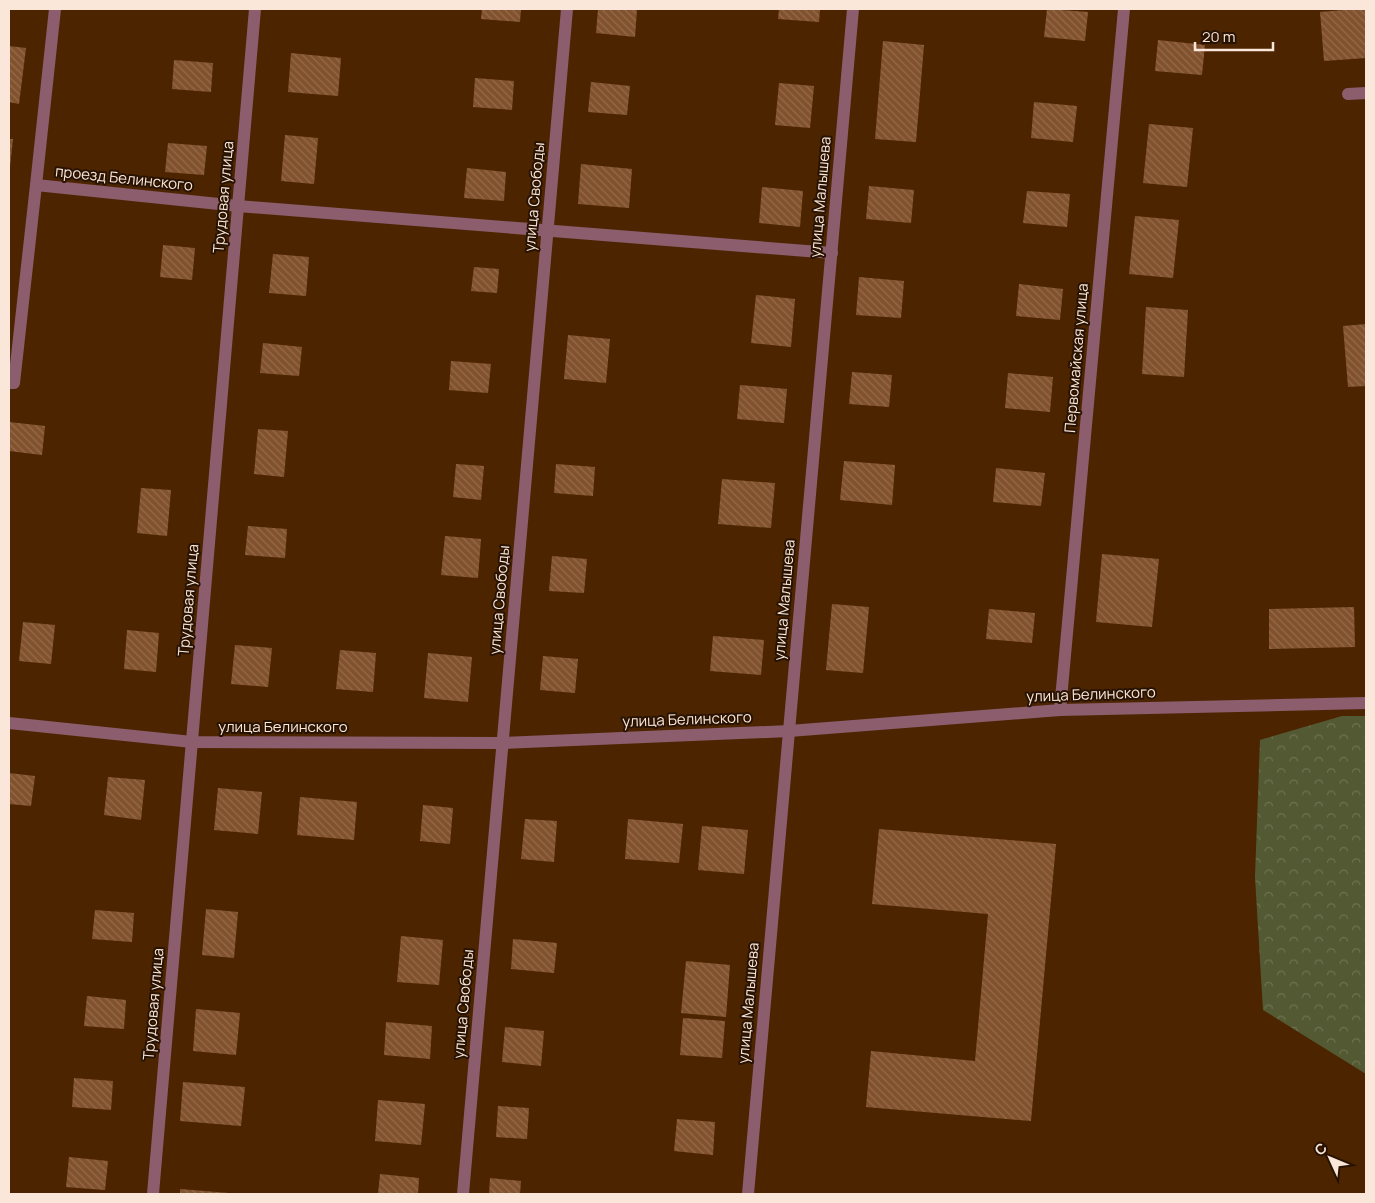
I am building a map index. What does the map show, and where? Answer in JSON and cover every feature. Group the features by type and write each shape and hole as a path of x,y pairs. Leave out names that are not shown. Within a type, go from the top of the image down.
{"street":[{"name":"проезд Белинского","path":"9,383 14,383 55,9"},
{"name":"Трудовая улица","path":"153,1194 255,9"},
{"name":"улица Свободы","path":"463,1194 567,9"},
{"name":"улица Малышева","path":"748,1194 853,9"},
{"name":"Первомайская улица","path":"1060,710 1124,9"},
{"path":"1348,94 1366,93"},
{"name":"проезд Белинского","path":"36,184 238,206 832,254"},
{"name":"улица Белинского","path":"9,723 192,742 502,743 789,731 1060,710 1366,702"}],"green space":[{"path":"1342,716 1366,716 1366,1074 1263,1010 1255,877 1260,740"}],"building":[{"path":"482,9 521,9 520,22 481,19"},
{"path":"598,9 637,9 635,37 596,33"},
{"path":"779,9 820,9 819,22 778,19"},
{"path":"1047,9 1088,12 1085,41 1044,37"},
{"path":"1366,9 1366,58 1324,61 1320,12"},
{"path":"1158,40 1205,45 1202,75 1155,71"},
{"path":"883,41 924,45 916,142 875,139"},
{"path":"9,46 26,48 19,104 9,102"},
{"path":"291,53 341,58 338,96 288,92"},
{"path":"174,60 213,63 211,92 172,89"},
{"path":"475,78 514,81 512,110 473,107"},
{"path":"591,82 630,86 627,115 588,112"},
{"path":"779,83 814,86 810,128 775,125"},
{"path":"1034,102 1077,106 1073,142 1031,138"},
{"path":"1149,124 1193,128 1187,187 1143,183"},
{"path":"285,135 318,138 314,184 281,181"},
{"path":"9,139 13,139 10,167 9,167"},
{"path":"168,143 207,146 204,175 165,172"},
{"path":"581,164 632,169 629,208 578,204"},
{"path":"467,168 506,172 504,201 464,198"},
{"path":"869,186 914,190 911,223 866,219"},
{"path":"762,187 803,191 800,227 759,223"},
{"path":"1027,191 1070,194 1067,227 1023,223"},
{"path":"1135,216 1179,220 1173,278 1129,274"},
{"path":"163,245 195,248 192,280 160,277"},
{"path":"273,254 309,257 306,296 269,293"},
{"path":"474,267 499,269 497,293 471,291"},
{"path":"859,277 904,281 901,318 856,315"},
{"path":"1019,284 1063,289 1060,320 1016,316"},
{"path":"756,295 795,299 791,347 751,343"},
{"path":"1146,307 1188,310 1184,377 1142,374"},
{"path":"1366,324 1366,386 1348,387 1343,326"},
{"path":"568,335 610,339 606,383 564,379"},
{"path":"263,343 302,347 299,376 260,373"},
{"path":"451,361 491,364 488,393 449,390"},
{"path":"852,372 892,375 889,407 849,404"},
{"path":"1008,373 1053,377 1050,412 1005,408"},
{"path":"740,385 787,389 784,423 737,419"},
{"path":"9,422 45,426 42,455 9,451"},
{"path":"258,429 288,431 284,477 254,474"},
{"path":"844,461 895,465 892,505 840,500"},
{"path":"456,464 484,466 481,500 453,497"},
{"path":"556,464 595,467 593,496 554,493"},
{"path":"996,468 1045,473 1041,506 993,502"},
{"path":"722,479 775,483 771,528 718,524"},
{"path":"141,488 171,490 167,536 137,533"},
{"path":"248,526 287,529 285,558 245,555"},
{"path":"445,536 481,539 478,578 441,575"},
{"path":"1102,554 1159,559 1152,627 1096,622"},
{"path":"552,556 587,559 584,593 549,591"},
{"path":"832,604 869,607 863,673 826,670"},
{"path":"1354,607 1355,647 1269,649 1269,609"},
{"path":"989,609 1035,613 1032,643 986,639"},
{"path":"23,622 55,625 51,664 19,661"},
{"path":"127,630 159,633 156,672 124,669"},
{"path":"713,636 764,640 761,675 710,671"},
{"path":"235,645 272,648 268,687 231,684"},
{"path":"340,650 376,653 373,692 336,689"},
{"path":"428,653 472,657 468,702 424,698"},
{"path":"543,656 578,659 575,693 540,690"},
{"path":"9,773 35,776 31,806 9,804"},
{"path":"108,777 145,780 141,820 104,815"},
{"path":"218,788 262,792 258,834 214,830"},
{"path":"300,797 357,802 354,840 297,835"},
{"path":"423,805 453,808 450,844 420,841"},
{"path":"525,819 557,821 554,862 521,859"},
{"path":"628,819 683,824 679,863 625,859"},
{"path":"702,826 748,830 744,874 698,870"},
{"path":"879,829 1056,844 1031,1121 866,1107 871,1051 975,1061 988,914 872,904"},
{"path":"206,909 238,912 234,958 202,955"},
{"path":"95,910 134,913 132,942 92,939"},
{"path":"401,936 443,940 439,985 397,982"},
{"path":"513,939 557,943 554,973 511,969"},
{"path":"686,961 730,965 726,1017 681,1013"},
{"path":"87,996 126,1000 124,1029 84,1026"},
{"path":"196,1009 240,1013 236,1055 193,1051"},
{"path":"683,1018 725,1021 722,1058 680,1055"},
{"path":"386,1022 432,1026 430,1059 384,1055"},
{"path":"505,1027 544,1031 541,1066 502,1062"},
{"path":"74,1078 113,1081 111,1110 72,1107"},
{"path":"183,1082 245,1087 241,1126 180,1121"},
{"path":"378,1100 425,1104 421,1145 375,1141"},
{"path":"498,1106 529,1108 527,1139 496,1137"},
{"path":"677,1119 715,1122 713,1155 674,1151"},
{"path":"69,1157 108,1161 105,1190 66,1187"},
{"path":"380,1174 419,1178 418,1194 378,1194"},
{"path":"490,1178 521,1181 520,1194 489,1194"},
{"path":"180,1189 229,1193 229,1194 180,1194"}]}
